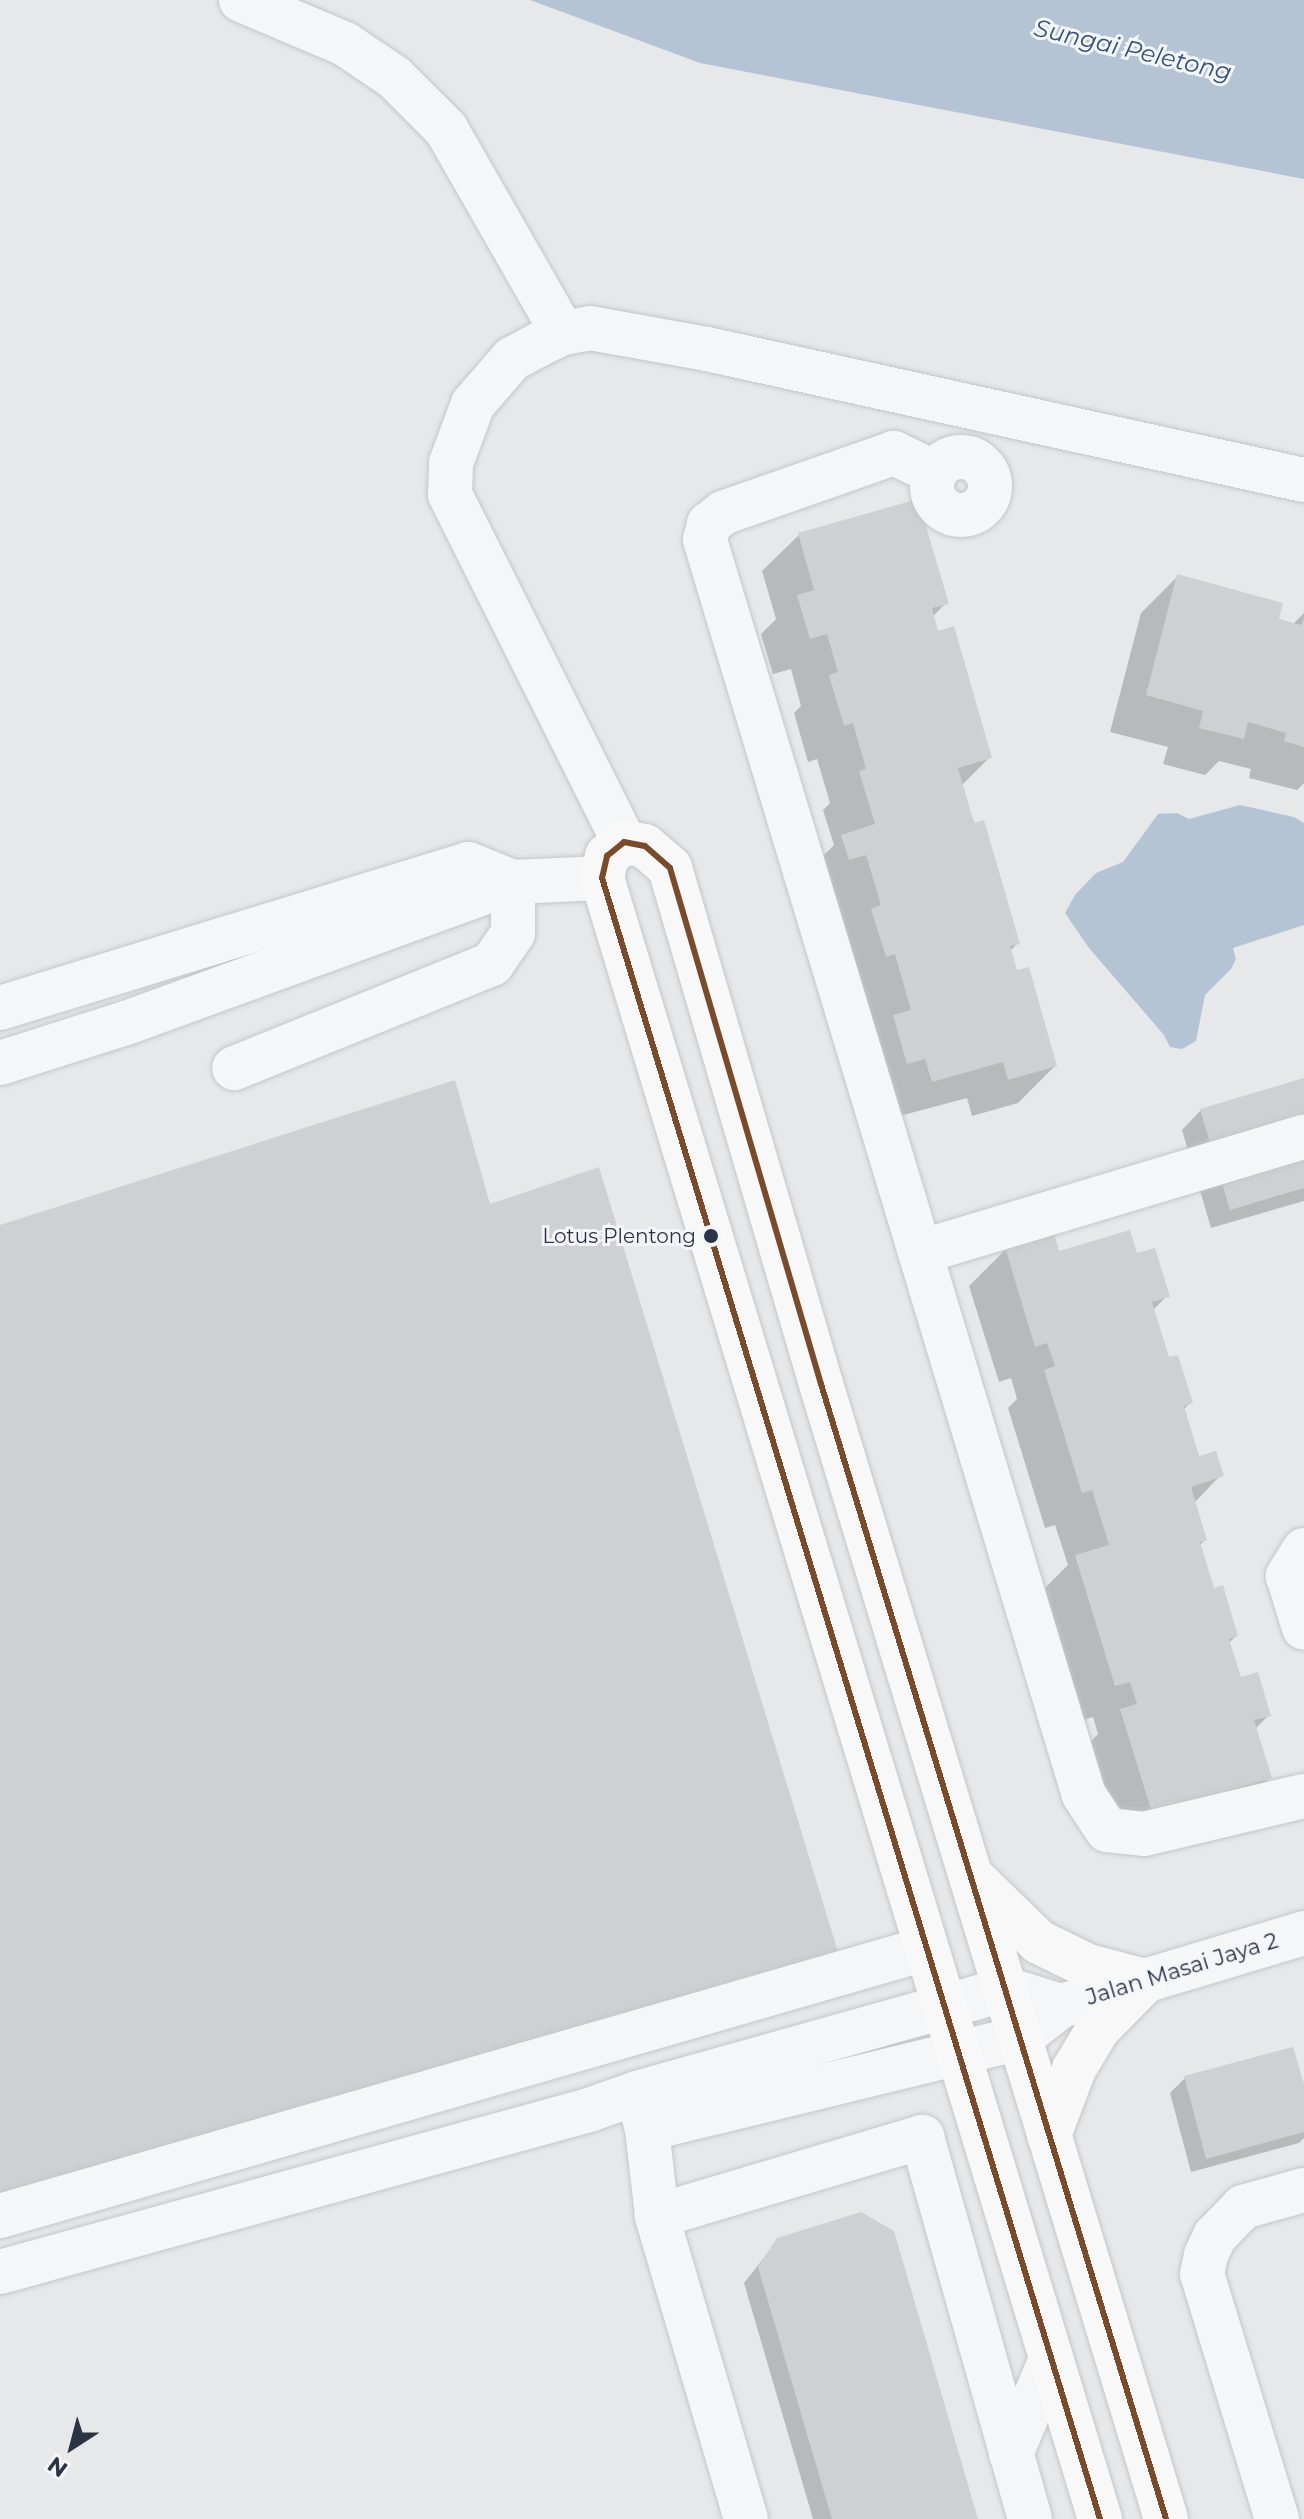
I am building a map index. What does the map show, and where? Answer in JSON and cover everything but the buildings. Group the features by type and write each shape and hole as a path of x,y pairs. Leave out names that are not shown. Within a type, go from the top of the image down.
{"main road":[{"path":"1100,2519 925,1949 613,860 645,846 670,868 1166,2519"},
{"path":"971,1875 1039,1942 1088,1966 1145,1981 1098,2029 1074,2069 1049,2135"}],"street":[{"path":"241,0 345,44 394,77 446,129 563,333"},
{"path":"0,1063 141,1018 513,882 613,860 450,494 451,463 473,404 512,359 563,333 590,328 707,349 1304,480"},
{"path":"935,473 894,453 723,513 709,524 705,540 1084,1795 1107,1830 1144,1834 1304,1796"},
{"path":"0,1008 468,864 513,882"},
{"path":"234,1068 492,964 513,933 513,882"},
{"path":"920,1252 1304,1137"},
{"path":"1304,1550 1288,1576 1304,1628"},
{"name":"Jalan Masai Jaya 2","path":"642,2111 958,2054 1020,2038 1061,2006 1304,1933"},
{"path":"0,2216 925,1949"},
{"path":"0,2272 589,2110 642,2111 944,2007 1006,1989"},
{"name":"Jalan Masai Jaya 2","path":"1006,1989 1061,2006"},
{"path":"642,2111 657,2216 746,2519"},
{"path":"657,2216 922,2137 1030,2519"},
{"path":"1277,2519 1202,2274 1215,2236 1243,2207 1304,2190"},
{"path":"1011,2454 1051,2359"}],"water":[{"name":"Sungai Peletong","path":"530,0 1304,0 1304,179 700,63"},
{"path":"1240,805 1294,817 1304,823 1304,925 1233,948 1236,959 1231,969 1205,995 1196,1041 1182,1049 1170,1047 1164,1035 1089,948 1065,913 1075,895 1096,873 1123,862 1158,814 1177,813 1189,819"}],"transit line":[{"path":"1100,2519 602,878 607,856 624,842 645,846 670,868 821,1384 1166,2519"}],"place":[{"name":"Lotus Plentong","path":"711,1236"}]}
